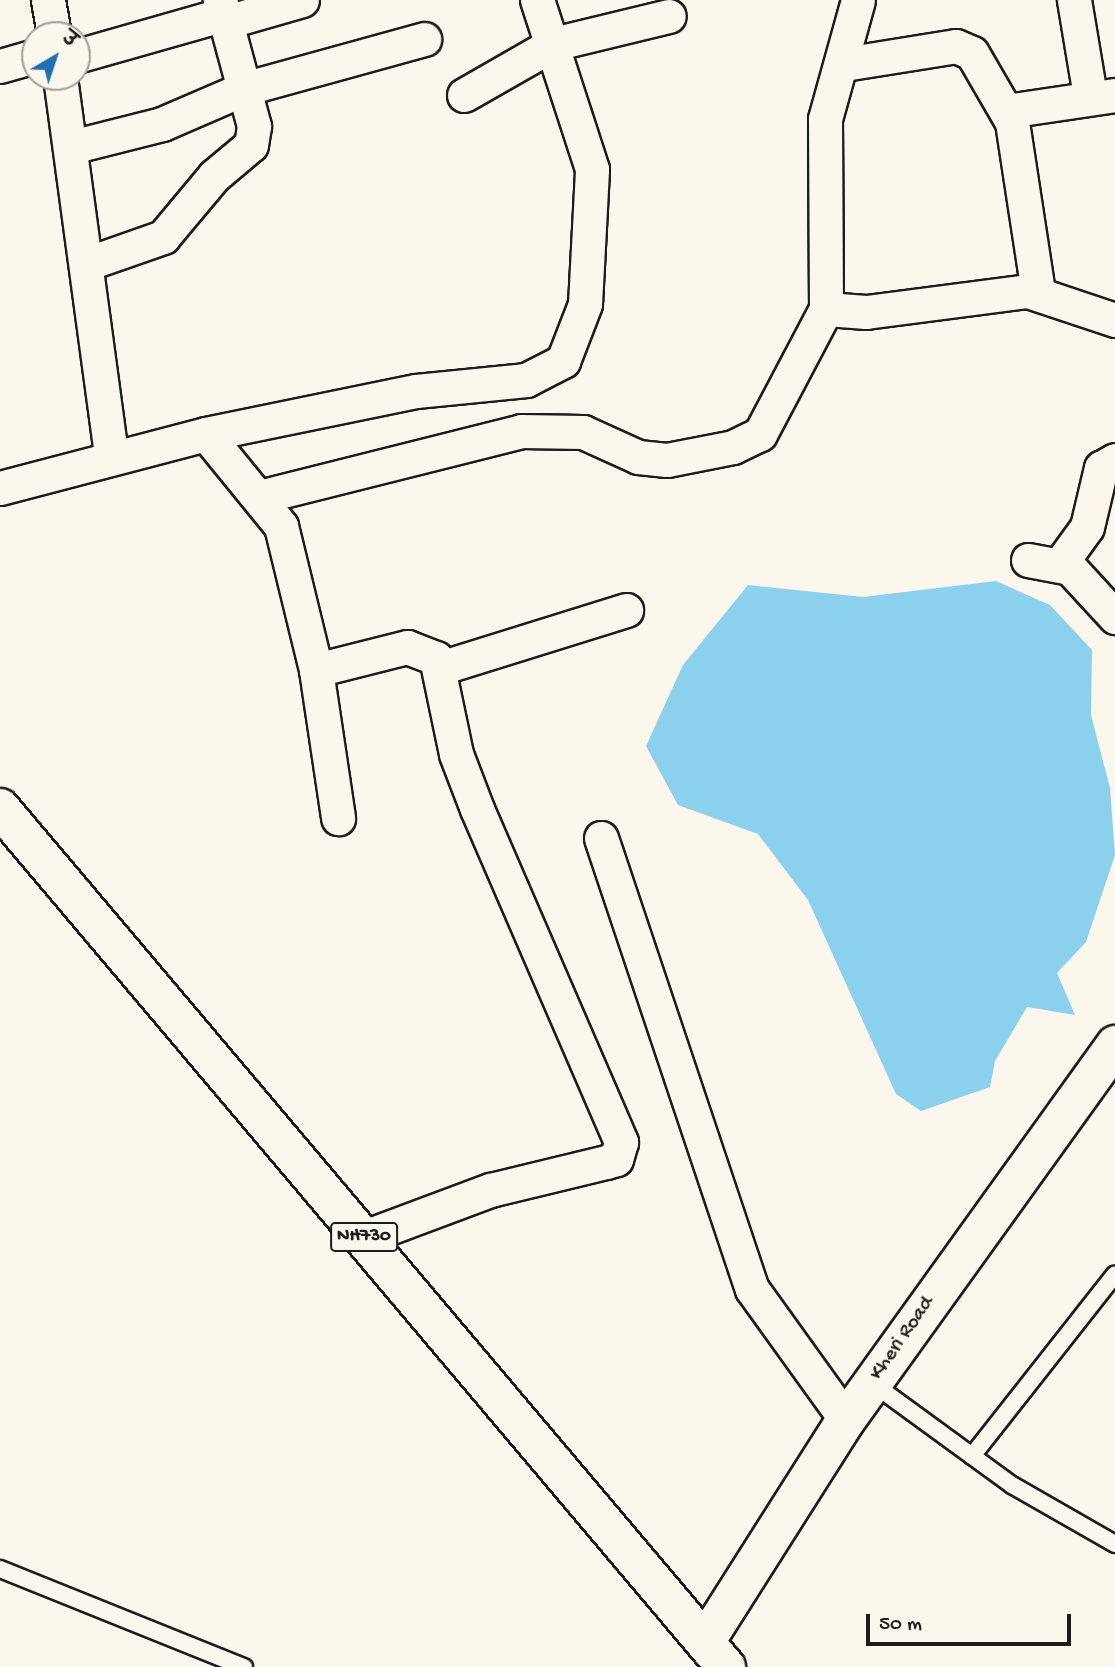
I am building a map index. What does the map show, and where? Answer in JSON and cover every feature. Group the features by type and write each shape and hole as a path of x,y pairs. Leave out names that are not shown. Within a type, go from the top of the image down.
{"main road":[{"name":"NH730","path":"0,808 364,1237 708,1659"},
{"name":"Kheri Road","path":"708,1659 846,1420 1115,1045"}],"street":[{"path":"48,0 52,21"},
{"path":"91,52 224,12 302,0"},
{"path":"0,488 111,455 206,434 416,391 526,380 563,361 585,304 592,169 537,0"},
{"path":"263,496 521,431 583,432 652,460 733,447 770,422 826,309 824,132 844,64 858,0"},
{"path":"1007,111 1102,96 1074,0"},
{"path":"86,264 163,237 214,176 251,145 254,126 224,12"},
{"path":"464,95 553,44 670,16"},
{"path":"71,147 162,124 243,89 425,39"},
{"path":"844,64 965,48 1007,111 1038,292"},
{"path":"0,66 21,60"},
{"path":"62,91 111,455"},
{"path":"826,309 866,312 1038,292 1115,320"},
{"path":"206,434 263,496 281,526 316,670 338,818"},
{"path":"1115,460 1101,468 1087,527 1044,561 1115,617"},
{"path":"440,668 626,610"},
{"path":"316,670 407,647 429,651 440,668 460,765 543,970 602,1087 621,1151 606,1162 490,1190 364,1237"},
{"path":"601,838 752,1289 846,1420"}],"lane":[{"path":"972,1456 1115,1274"},
{"path":"872,1383 972,1456 1115,1544"},
{"path":"0,1569 244,1667"}],"water":[{"path":"996,581 1050,605 1092,650 1091,715 1110,788 1115,855 1086,942 1057,973 1075,1015 1027,1007 995,1061 990,1087 921,1111 896,1094 808,900 758,834 678,805 646,746 683,665 748,585 863,597"}]}
